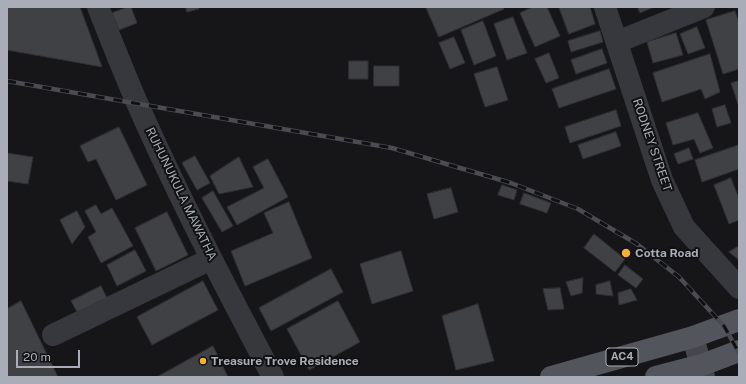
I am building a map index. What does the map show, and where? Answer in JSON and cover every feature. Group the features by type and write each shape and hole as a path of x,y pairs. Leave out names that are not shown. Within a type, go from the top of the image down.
{"main road":[{"name":"AC4","path":"551,377 692,337 739,320"},
{"path":"692,337 703,371"},
{"path":"656,377 703,371 739,351"}],"street":[{"name":"RUHUNUKULA MAWATHA","path":"98,7 138,105 211,259 273,377"},
{"name":"RODNEY STREET","path":"605,7 662,180 684,227 739,288"},
{"path":"617,42 704,7"},
{"path":"53,335 211,259"}],"building":[{"path":"7,7 80,7 102,67 7,50"},
{"path":"131,7 137,23 119,30 112,13"},
{"path":"186,7 198,7 199,9 187,12"},
{"path":"426,7 503,7 504,9 439,37"},
{"path":"533,7 547,7 560,36 535,47 520,13"},
{"path":"559,7 590,7 595,24 569,34"},
{"path":"638,7 654,7 640,13"},
{"path":"735,11 739,23 739,69 723,74 706,20"},
{"path":"513,17 527,53 507,60 494,24"},
{"path":"483,21 496,56 474,65 461,30"},
{"path":"697,27 705,48 688,54 680,34"},
{"path":"600,31 603,42 571,52 568,41"},
{"path":"676,33 683,55 653,63 647,42"},
{"path":"454,37 465,63 450,69 439,43"},
{"path":"602,49 607,63 576,74 571,60"},
{"path":"549,53 559,78 546,83 535,59"},
{"path":"710,54 720,92 705,99 701,89 662,102 653,73"},
{"path":"349,61 368,61 368,79 349,79"},
{"path":"374,66 399,66 399,86 374,86"},
{"path":"497,67 508,100 485,107 474,74"},
{"path":"609,69 616,89 559,108 552,89"},
{"path":"739,81 739,107 731,83"},
{"path":"725,105 731,123 717,127 712,109"},
{"path":"616,110 621,126 570,143 565,127"},
{"path":"698,113 713,148 700,153 694,139 673,145 666,123"},
{"path":"119,127 147,185 116,200 96,159 88,162 80,146"},
{"path":"616,132 621,146 583,159 578,145"},
{"path":"739,145 739,169 702,182 695,160"},
{"path":"689,148 693,159 678,164 674,154"},
{"path":"7,153 33,157 28,184 7,181"},
{"path":"195,156 210,183 197,190 182,163"},
{"path":"239,157 253,187 219,194 210,176"},
{"path":"268,159 288,197 237,225 227,207 264,188 253,167"},
{"path":"731,178 739,199 739,220 729,224 714,185"},
{"path":"502,185 517,190 514,200 498,195"},
{"path":"451,188 458,212 434,219 427,194"},
{"path":"213,191 233,226 222,232 202,198"},
{"path":"524,193 551,203 547,213 520,204"},
{"path":"289,202 312,258 245,286 231,251 273,233 264,213"},
{"path":"96,205 101,214 112,208 133,246 101,263 88,237 96,232 85,211"},
{"path":"77,211 85,227 72,244 60,220"},
{"path":"167,212 188,255 156,271 135,228"},
{"path":"594,234 625,259 615,272 584,248"},
{"path":"739,246 739,260 729,252"},
{"path":"135,250 146,271 117,286 107,265"},
{"path":"401,251 413,291 372,304 360,264"},
{"path":"625,265 643,279 636,288 618,275"},
{"path":"331,269 343,292 271,331 259,308"},
{"path":"583,278 582,293 571,296 566,282"},
{"path":"203,281 218,310 152,345 137,317"},
{"path":"610,281 613,296 596,294 596,285"},
{"path":"101,286 110,304 81,319 71,301"},
{"path":"560,288 564,309 548,310 543,289"},
{"path":"631,289 637,300 619,305 618,293"},
{"path":"21,301 58,377 7,377 7,309"},
{"path":"338,301 360,342 309,370 287,329"},
{"path":"478,304 494,361 456,370 442,316"},
{"name":"Treasure Trove Residence","path":"213,346 228,377 157,377"}],"railway":[{"path":"7,81 392,148 511,183 578,209 637,244 679,277 724,326 739,353"}],"place":[{"name":"Cotta Road","path":"626,253"},
{"name":"Treasure Trove Residence","path":"203,361"}]}
